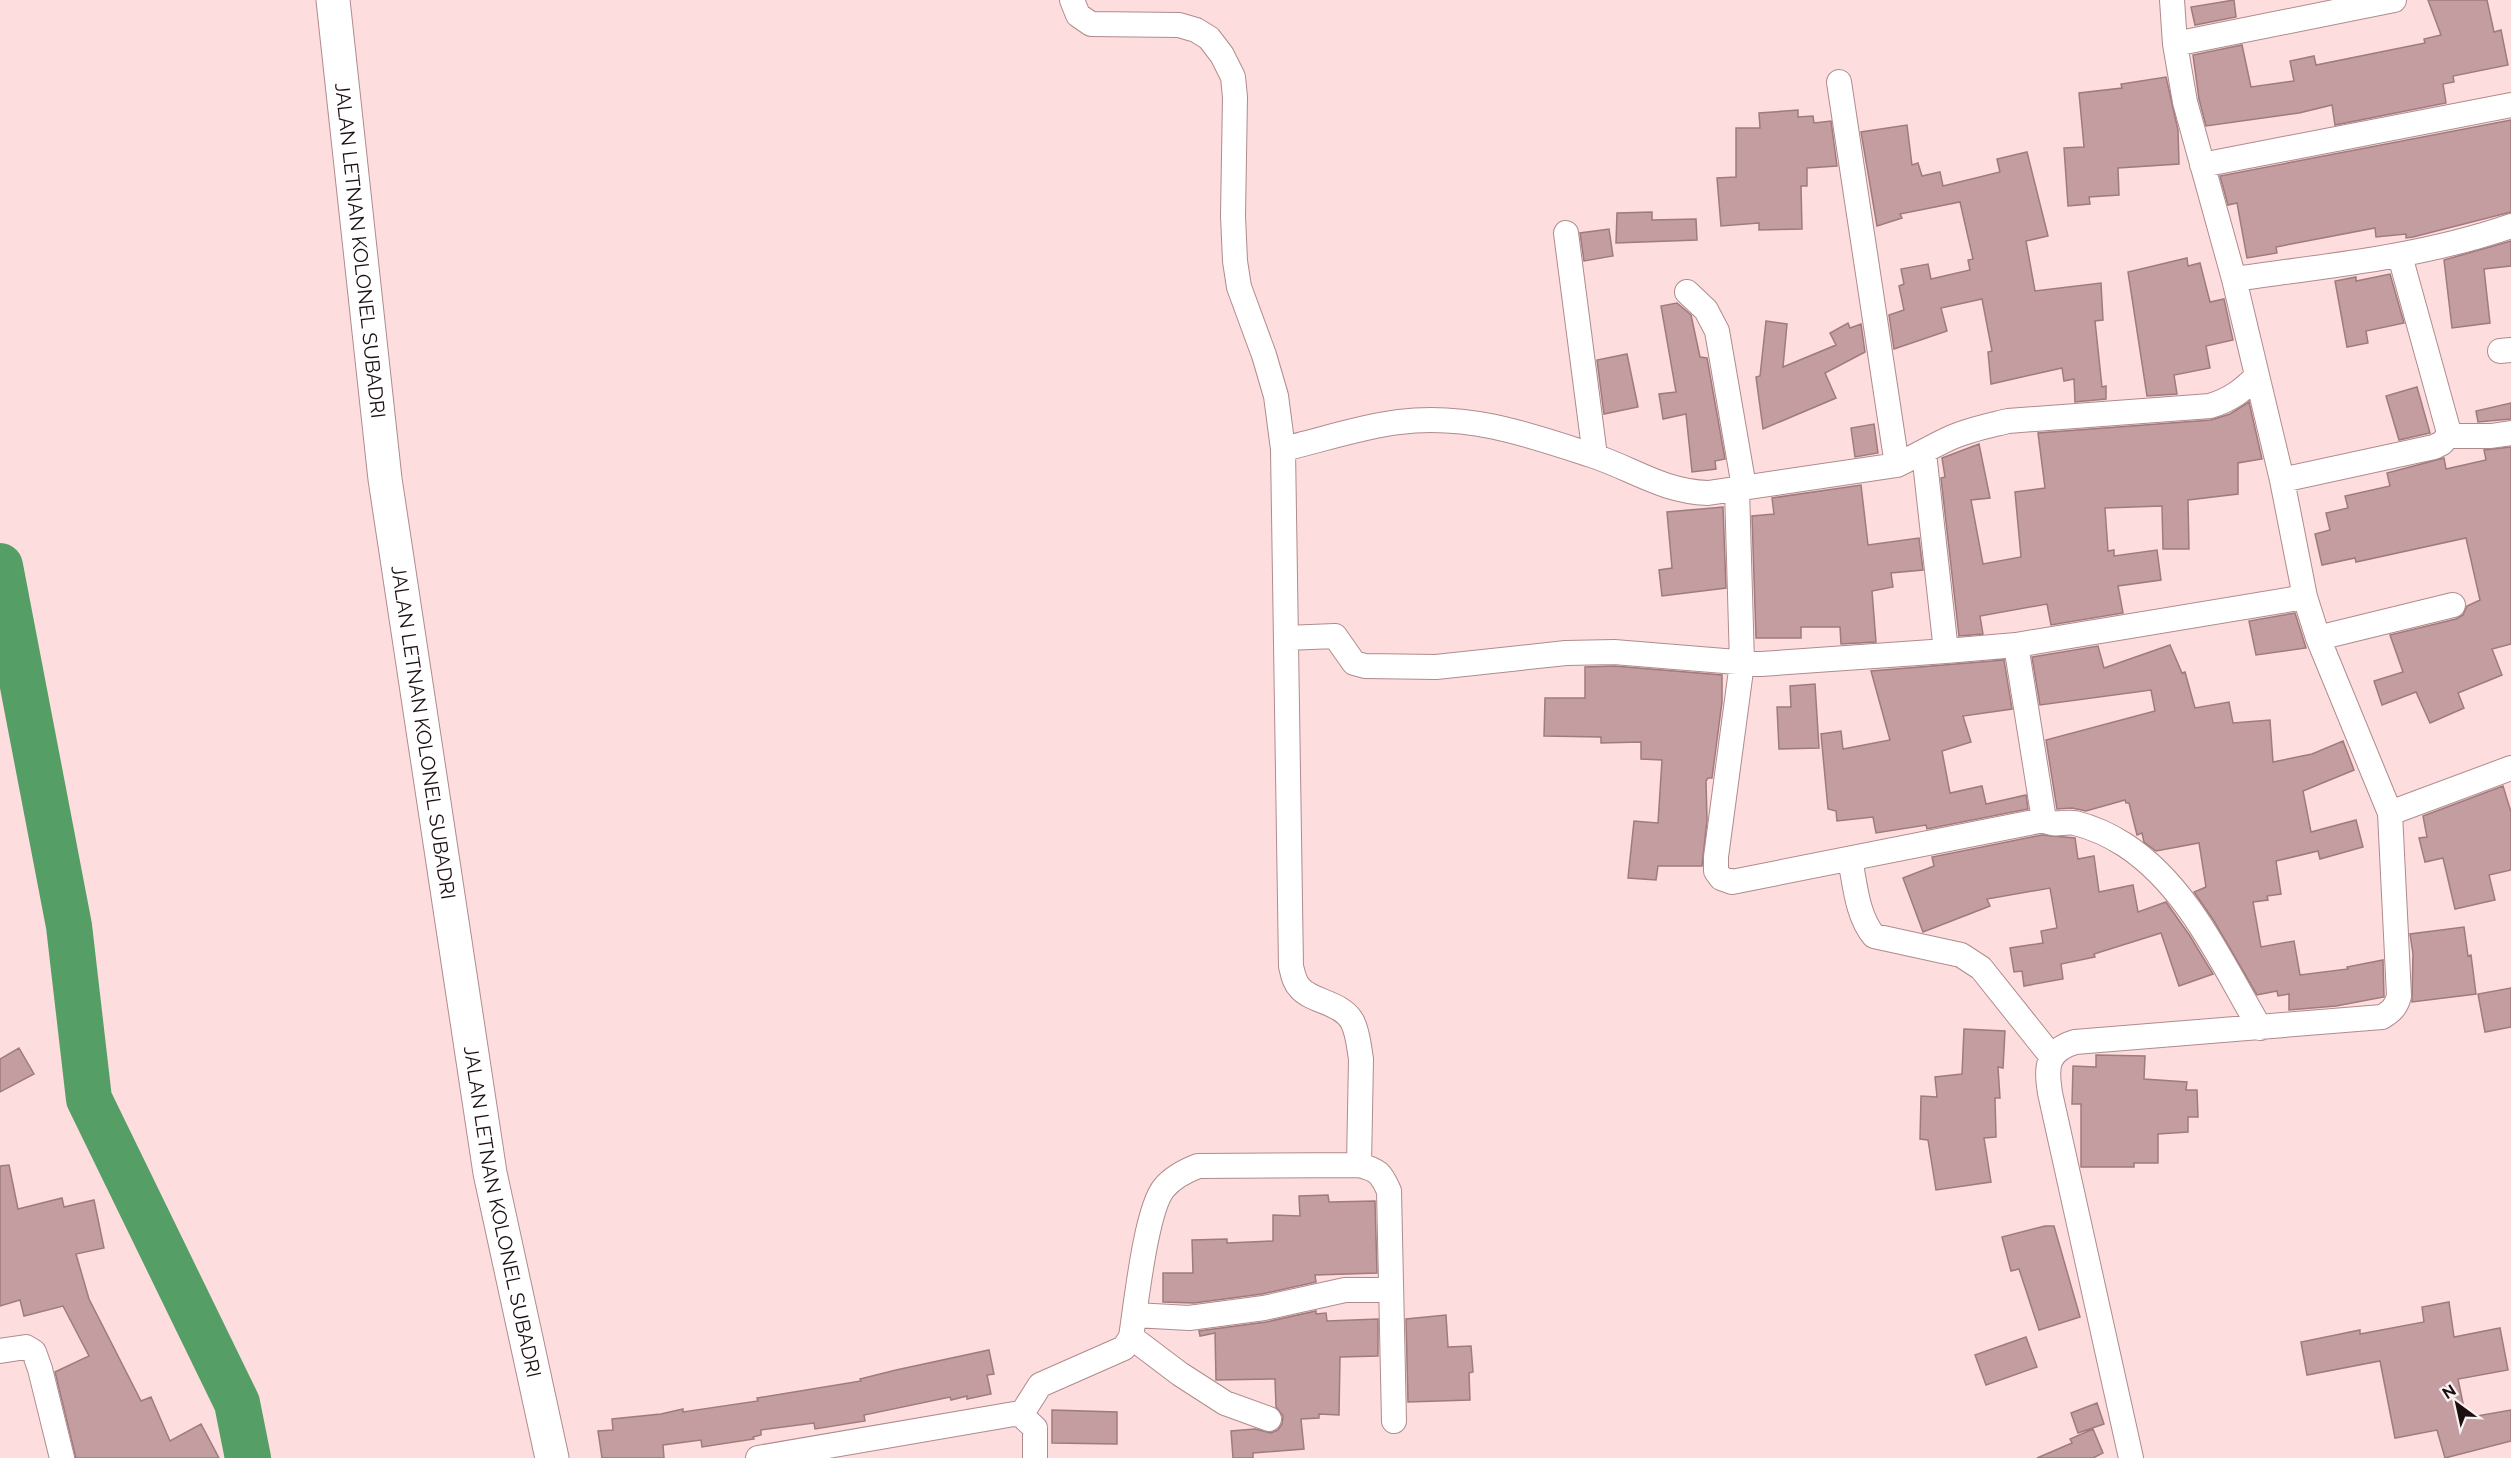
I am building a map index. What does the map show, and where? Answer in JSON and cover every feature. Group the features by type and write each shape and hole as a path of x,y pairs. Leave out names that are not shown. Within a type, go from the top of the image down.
{"main road":[{"name":"JALAN LETNAN KOLONEL SUBADRI","path":"333,0 385,478 490,1173 552,1458"}],"street":[{"path":"1072,0 1078,15 1091,24 1179,25 1196,30 1209,38 1222,55 1233,76 1235,261 1239,287 1264,355 1276,396 1282,450 1291,966 1295,981 1301,990 1335,1006 1351,1020 1361,1059 1359,1165"},
{"path":"2131,1458 2050,1094 2047,1070 2052,1056 2062,1046 2075,1042 2382,1017 2396,1006 2399,996 2390,813 2318,638 2305,597 2282,480 2234,279 2185,102 2175,44 2172,0"},
{"path":"2175,44 2394,0"},
{"path":"1839,82 1897,465"},
{"path":"2202,165 2511,105"},
{"path":"2234,279 2400,256 2472,240 2511,226"},
{"path":"1566,233 1595,456"},
{"path":"2400,256 2448,436"},
{"path":"1687,292 1706,310 1718,331 1740,488 1743,663 1723,792 1716,871 1721,878 1732,882 2044,820 2055,825 2075,823 2125,845 2174,890 2199,924 2260,1028"},
{"path":"1282,450 1398,422 1449,419 1519,431 1595,456 1668,487 1684,492 1708,493 1897,465 1948,439 2008,421 2210,406 2227,401 2242,391 2257,376"},
{"path":"2282,480 2434,447 2448,436 2491,436 2511,433"},
{"path":"1924,453 1946,651"},
{"path":"1286,638 1335,636 1354,663 1365,666 1436,667 1505,658 1614,652 1761,664 2016,645 2305,597"},
{"path":"2318,638 2453,605"},
{"path":"2016,645 2044,820"},
{"path":"2390,813 2511,768"},
{"path":"1850,859 1862,915 1866,927 1874,936 1961,955 1981,968 2052,1056"},
{"path":"1021,1414 1040,1385 1124,1348 1133,1326 1152,1209 1163,1188 1181,1173 1198,1166 1359,1165 1375,1169 1383,1177 1389,1191 1394,1421"},
{"path":"1133,1326 1264,1308 1345,1290 1391,1290"},
{"path":"1133,1326 1180,1374 1225,1403 1269,1419"},
{"path":"0,1351 26,1347 34,1352 62,1458"},
{"path":"758,1458 1014,1414 1021,1414 1035,1428 1035,1458"}],"building":[{"path":"2234,0 2236,17 2195,25 2191,7"},
{"path":"2428,0 2487,0 2494,32 2501,30 2508,65 2453,76 2454,82 2443,84 2446,103 2335,125 2332,105 2299,113 2206,126 2199,99 2193,55 2242,45 2251,87 2294,81 2290,61 2314,56 2316,65 2425,43 2424,39 2441,35"},
{"path":"2166,77 2178,130 2179,164 2118,168 2119,195 2089,197 2090,204 2068,206 2064,148 2084,147 2079,93 2122,88 2121,84"},
{"path":"1798,110 1798,117 1813,116 1814,123 1831,121 1837,166 1807,168 1807,186 1801,186 1802,229 1759,230 1759,223 1721,226 1717,178 1736,177 1736,128 1760,128 1759,113"},
{"path":"2511,120 2511,212 2413,237 2406,238 2406,234 2376,237 2375,228 2276,247 2277,253 2247,258 2237,203 2228,205 2220,176"},
{"path":"1907,125 1912,165 1918,163 1922,176 1940,172 1943,186 2000,172 1997,159 2027,152 2048,236 2026,241 2035,291 2101,283 2103,320 2095,321 2102,387 2106,386 2106,399 2075,402 2074,379 2064,381 2062,368 1991,384 1988,352 1992,351 1982,299 1941,308 1947,331 1894,349 1889,315 1904,310 1899,286 1904,284 1901,269 1928,264 1931,279 1970,270 1968,260 1973,259 1960,202 1900,214 1902,218 1877,226 1861,132"},
{"path":"1652,212 1652,220 1696,219 1697,240 1616,243 1617,213"},
{"path":"1609,229 1613,256 1584,261 1580,233"},
{"path":"2511,241 2511,266 2484,269 2490,323 2452,328 2444,260"},
{"path":"2187,258 2188,266 2200,263 2210,302 2224,299 2233,340 2206,346 2210,368 2174,375 2177,394 2147,396 2128,272"},
{"path":"2390,274 2404,323 2366,331 2368,343 2347,347 2335,281 2356,277 2356,281"},
{"path":"1677,303 1691,315 1700,357 1707,358 1725,459 1715,461 1716,469 1692,472 1686,414 1663,419 1659,394 1676,392 1661,306"},
{"path":"1766,321 1787,324 1783,367 1836,345 1830,333 1848,323 1850,328 1861,324 1865,352 1825,373 1836,398 1763,429 1756,377 1760,376"},
{"path":"1627,354 1638,407 1604,414 1597,360"},
{"path":"2417,387 2430,433 2399,440 2386,396"},
{"path":"2249,402 2262,459 2238,463 2238,494 2188,500 2189,549 2163,549 2162,506 2105,508 2108,551 2114,550 2114,556 2157,550 2161,580 2118,586 2123,613 2051,625 2047,604 1980,616 1983,634 1959,636 1941,478 1945,477 1942,458 1979,444 1990,498 1971,500 1983,564 2021,557 2015,492 2045,488 2038,433 2211,420 2230,414"},
{"path":"2511,403 2511,419 2478,422 2476,411"},
{"path":"1874,424 1878,453 1855,457 1851,428"},
{"path":"2511,447 2511,644 2492,649 2502,675 2458,693 2464,708 2430,723 2416,692 2382,705 2374,681 2403,672 2390,635 2456,619 2463,615 2467,606 2480,600 2466,538 2356,562 2355,558 2322,565 2315,534 2330,530 2326,513 2348,508 2345,496 2390,486 2387,473 2444,458 2446,469 2486,460 2484,450"},
{"path":"1861,485 1868,545 1919,538 1923,570 1891,573 1893,587 1872,591 1876,642 1841,644 1840,627 1801,627 1801,638 1756,638 1752,516 1774,514 1772,498"},
{"path":"1723,507 1726,588 1662,596 1659,570 1672,568 1667,512"},
{"path":"2295,613 2306,648 2256,655 2249,621"},
{"path":"2170,645 2182,673 2185,672 2195,708 2229,702 2233,723 2270,720 2273,762 2312,754 2343,741 2354,770 2303,791 2311,832 2356,820 2363,847 2320,859 2318,851 2276,861 2281,894 2267,896 2268,900 2253,902 2261,947 2294,941 2300,975 2348,969 2347,967 2383,960 2384,997 2336,1006 2289,1010 2289,994 2278,996 2277,991 2257,995 2214,921 2194,892 2206,887 2199,843 2156,851 2144,842 2142,833 2137,835 2129,803 2125,800 2086,811 2072,808 2057,809 2046,740 2155,711 2151,690 2040,705 2032,657 2098,646 2104,668"},
{"path":"2004,660 2012,709 1963,716 1971,742 1942,751 1950,793 1982,786 1986,804 2026,795 2028,809 1927,829 1926,825 1876,833 1873,817 1837,821 1836,811 1828,809 1821,734 1841,731 1843,749 1890,740 1871,671"},
{"path":"1614,666 1722,675 1722,702 1712,778 1706,781 1707,820 1702,866 1658,866 1656,880 1628,878 1634,821 1658,823 1662,760 1641,759 1641,742 1601,743 1601,737 1544,736 1545,698 1585,698 1585,667"},
{"path":"1815,684 1819,748 1779,749 1777,707 1791,707 1790,686"},
{"path":"2503,786 2511,812 2511,870 2489,875 2495,900 2455,909 2443,858 2425,862 2419,838 2427,837 2423,816"},
{"path":"2042,835 2075,838 2078,859 2094,856 2099,892 2133,885 2138,912 2166,902 2213,974 2179,986 2161,933 2094,954 2095,957 2061,964 2063,979 2024,986 2022,971 2014,972 2010,948 2043,943 2041,931 2057,928 2050,888 1987,899 1990,906 1923,932 1903,878 1934,866 1932,857"},
{"path":"2464,927 2468,956 2471,955 2476,994 2412,1002 2413,954 2410,934"},
{"path":"2511,988 2511,1027 2485,1032 2478,994"},
{"path":"1964,1029 2005,1031 2003,1068 1998,1067 2000,1098 1995,1098 1996,1137 1984,1138 1991,1182 1936,1190 1928,1140 1920,1139 1921,1096 1937,1097 1935,1077 1962,1074"},
{"path":"19,1048 34,1074 0,1092 0,1059"},
{"path":"2096,1055 2145,1056 2144,1079 2187,1082 2186,1090 2197,1090 2198,1117 2188,1117 2188,1132 2158,1134 2158,1163 2134,1163 2134,1167 2081,1167 2081,1104 2072,1104 2073,1066 2096,1067"},
{"path":"9,1165 18,1209 62,1198 64,1207 94,1200 104,1248 76,1254 89,1299 141,1401 151,1397 170,1441 201,1424 219,1458 76,1458 55,1372 89,1356 63,1306 24,1316 20,1300 0,1306 0,1166"},
{"path":"1328,1195 1329,1202 1375,1201 1377,1273 1315,1275 1316,1282 1262,1294 1194,1303 1163,1302 1163,1273 1193,1273 1192,1240 1227,1239 1227,1243 1273,1241 1273,1215 1300,1216 1299,1196"},
{"path":"2045,1226 2054,1226 2080,1317 2039,1330 2019,1269 2011,1271 2002,1237"},
{"path":"2449,1302 2454,1337 2500,1328 2508,1370 2458,1379 2466,1418 2511,1410 2511,1441 2445,1458 2437,1430 2395,1438 2380,1361 2307,1375 2301,1342 2360,1330 2360,1334 2424,1322 2422,1307"},
{"path":"1316,1311 1316,1314 1326,1313 1327,1321 1378,1319 1378,1356 1340,1357 1339,1415 1319,1414 1319,1418 1301,1419 1304,1449 1253,1453 1253,1458 1233,1458 1231,1431 1255,1429 1271,1433 1278,1430 1282,1424 1283,1416 1276,1407 1275,1379 1216,1380 1215,1333 1200,1336 1199,1331 1266,1322"},
{"path":"1446,1315 1448,1347 1471,1346 1473,1372 1469,1373 1470,1400 1408,1402 1406,1319"},
{"path":"2026,1337 2037,1367 1986,1385 1975,1355"},
{"path":"989,1350 994,1374 987,1375 991,1394 967,1399 967,1396 951,1400 950,1397 864,1415 865,1421 815,1429 814,1423 761,1430 761,1435 753,1437 754,1439 702,1447 701,1440 663,1445 664,1458 602,1458 598,1431 613,1430 612,1419 758,1401 757,1398 861,1381 860,1379 896,1370"},
{"path":"2097,1403 2104,1424 2078,1433 2071,1413"},
{"path":"1052,1410 1117,1412 1117,1444 1052,1443"},
{"path":"2093,1429 2103,1453 2093,1458 2037,1458 2072,1443 2070,1439"}],"waterway":[{"path":"0,566 69,926 89,1099 237,1403 248,1458"}]}
